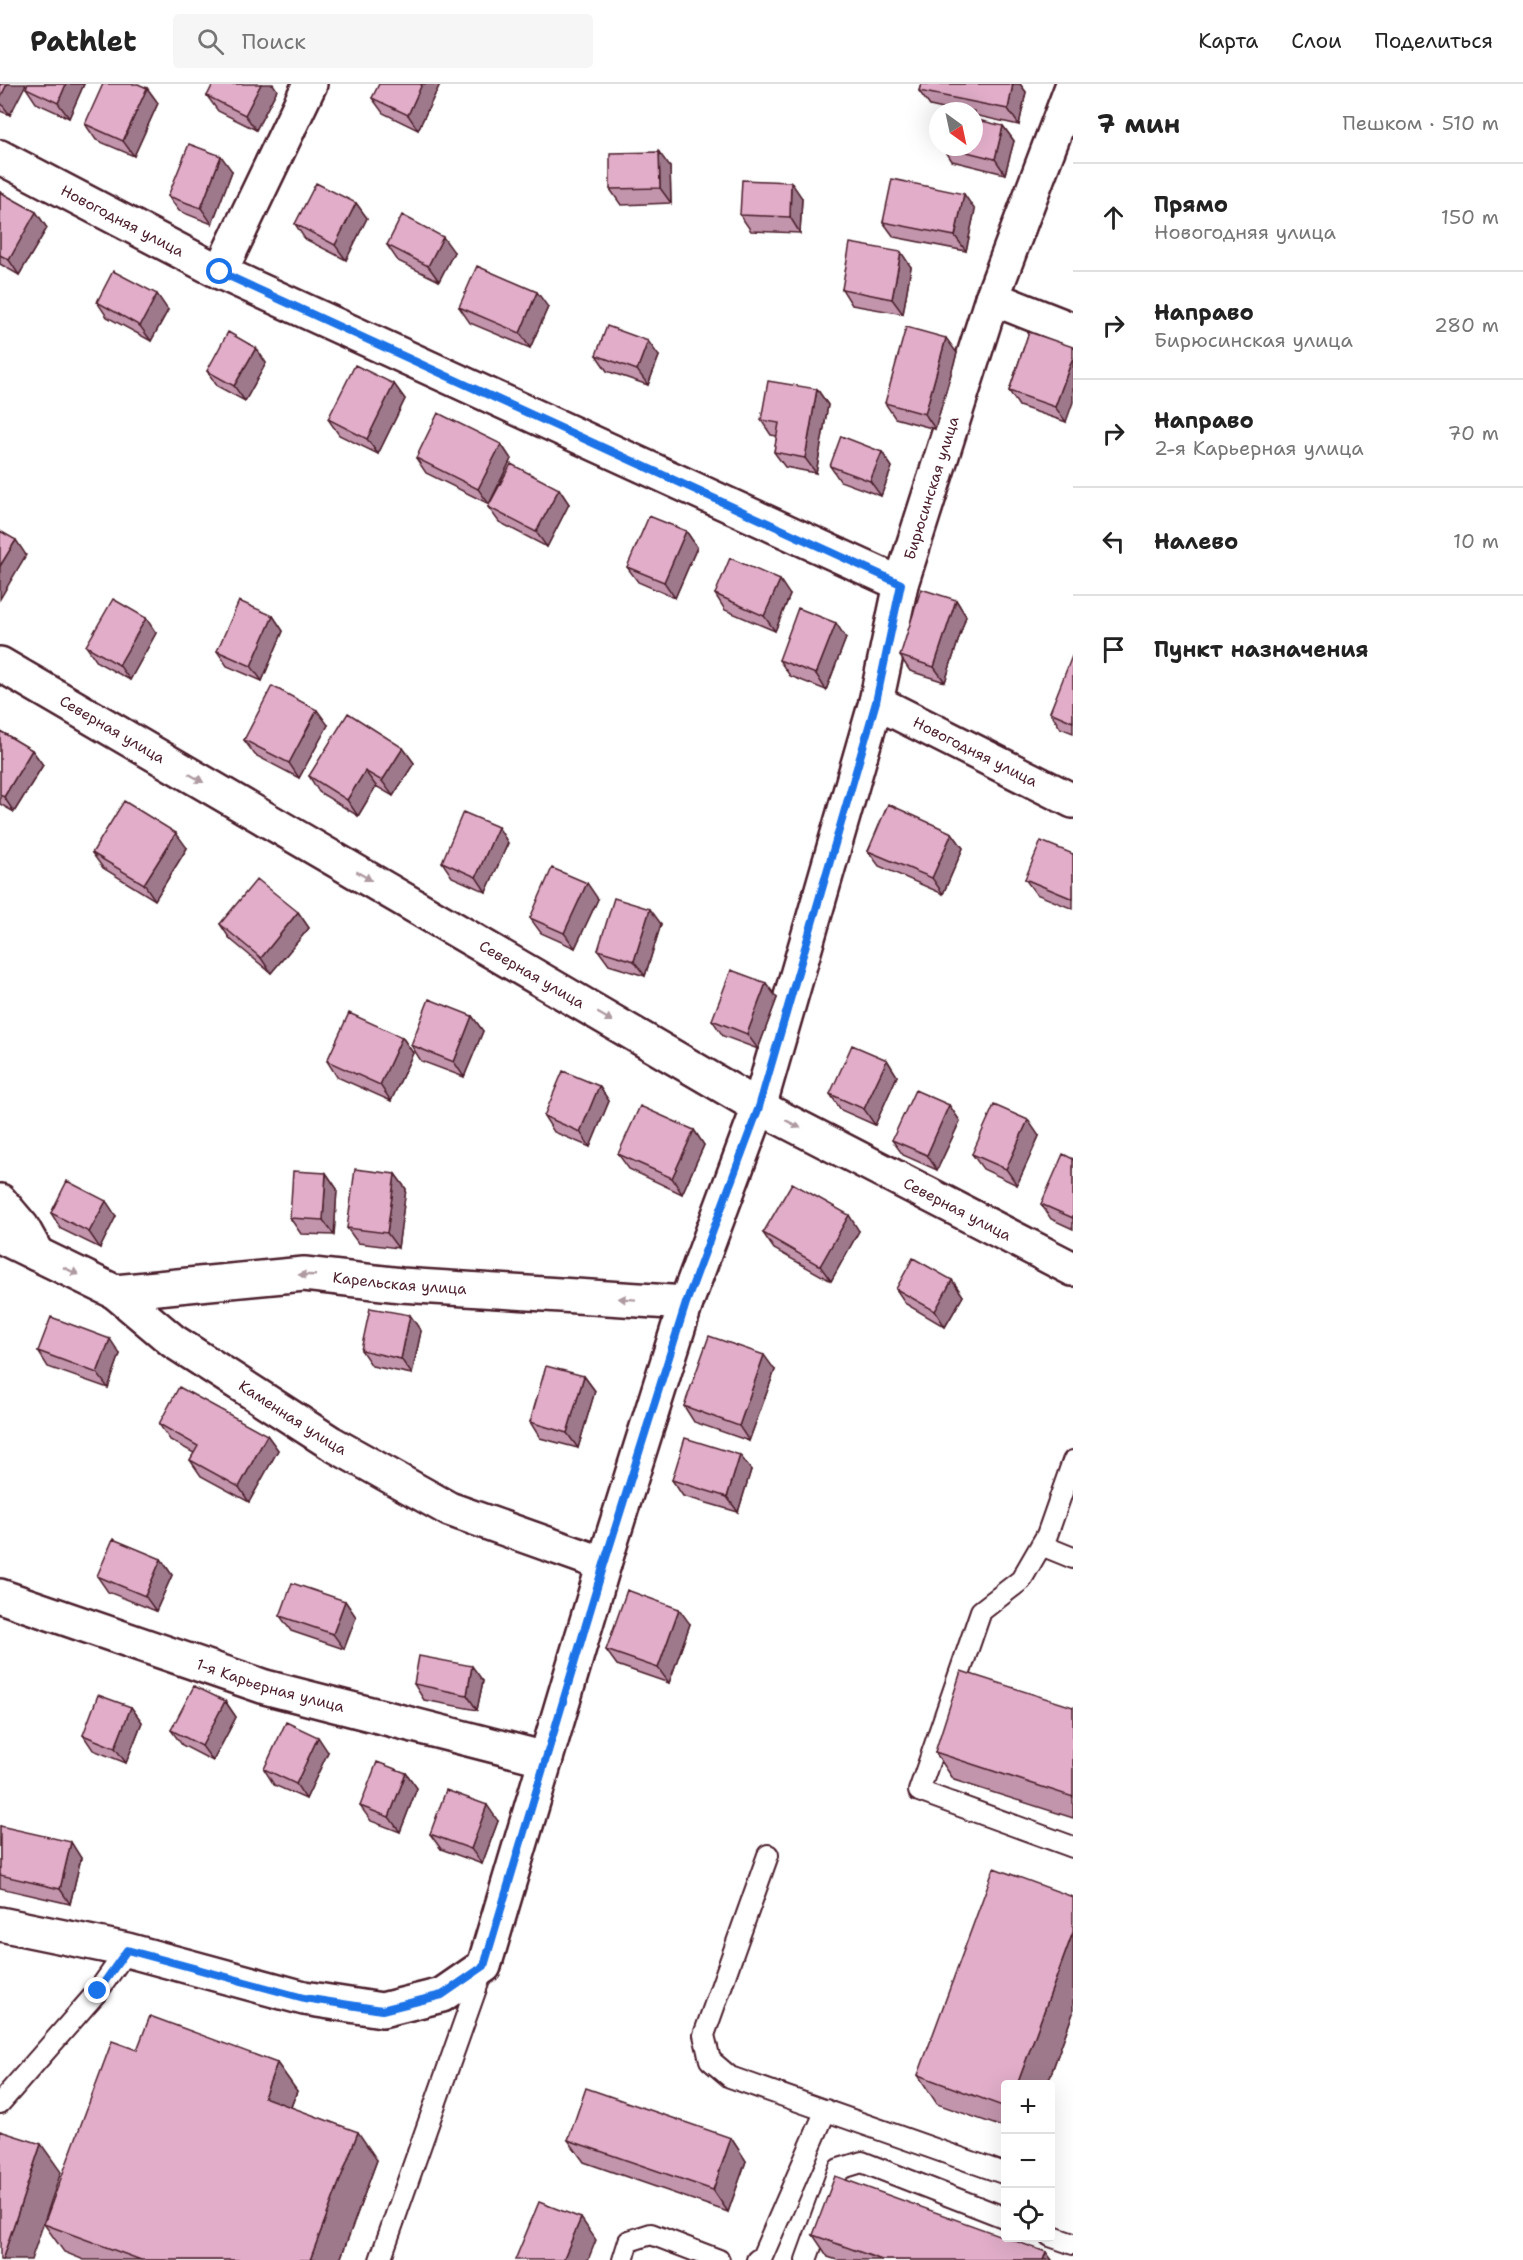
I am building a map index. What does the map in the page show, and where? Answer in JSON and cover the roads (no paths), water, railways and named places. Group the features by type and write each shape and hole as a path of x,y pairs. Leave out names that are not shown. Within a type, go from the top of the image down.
{"street":[{"path":"220,272 310,84"},
{"name":"Бирюсинская улица","path":"484,1966 604,1564 686,1303 759,1107 876,702 901,584 992,298 1073,84"},
{"name":"Новогодняя улица","path":"0,157 220,272 901,584"},
{"path":"992,298 1073,330"},
{"name":"Северная улица","path":"0,664 759,1107 1073,1269"},
{"name":"Новогодняя улица","path":"876,702 1073,801"},
{"path":"0,1201 22,1227 37,1254"},
{"name":"Каменная улица","path":"0,1236 115,1292 193,1354 331,1443 439,1504 604,1564"},
{"name":"Карельская улица","path":"115,1292 304,1274 401,1285 686,1303"},
{"name":"1-я Карьерная улица","path":"0,1596 265,1687 546,1759"},
{"path":"0,1924 127,1950 304,1998 382,2010 442,1995 484,1966"}],"lane":[{"path":"1073,1461 1041,1545 1021,1580 981,1611 919,1791 1073,1847"},
{"path":"1041,1545 1073,1558"},
{"path":"768,1855 704,2035 710,2060 730,2077 1001,2173"},
{"path":"0,2103 98,1991 127,1950"},
{"path":"380,2260 484,1966"},
{"path":"757,2260 762,2257 826,2110"},
{"path":"806,2260 839,2169 862,2162 1001,2216"},
{"path":"623,2260 629,2241 651,2234 720,2260"},
{"path":"1055,2238 1073,2244"}]}
